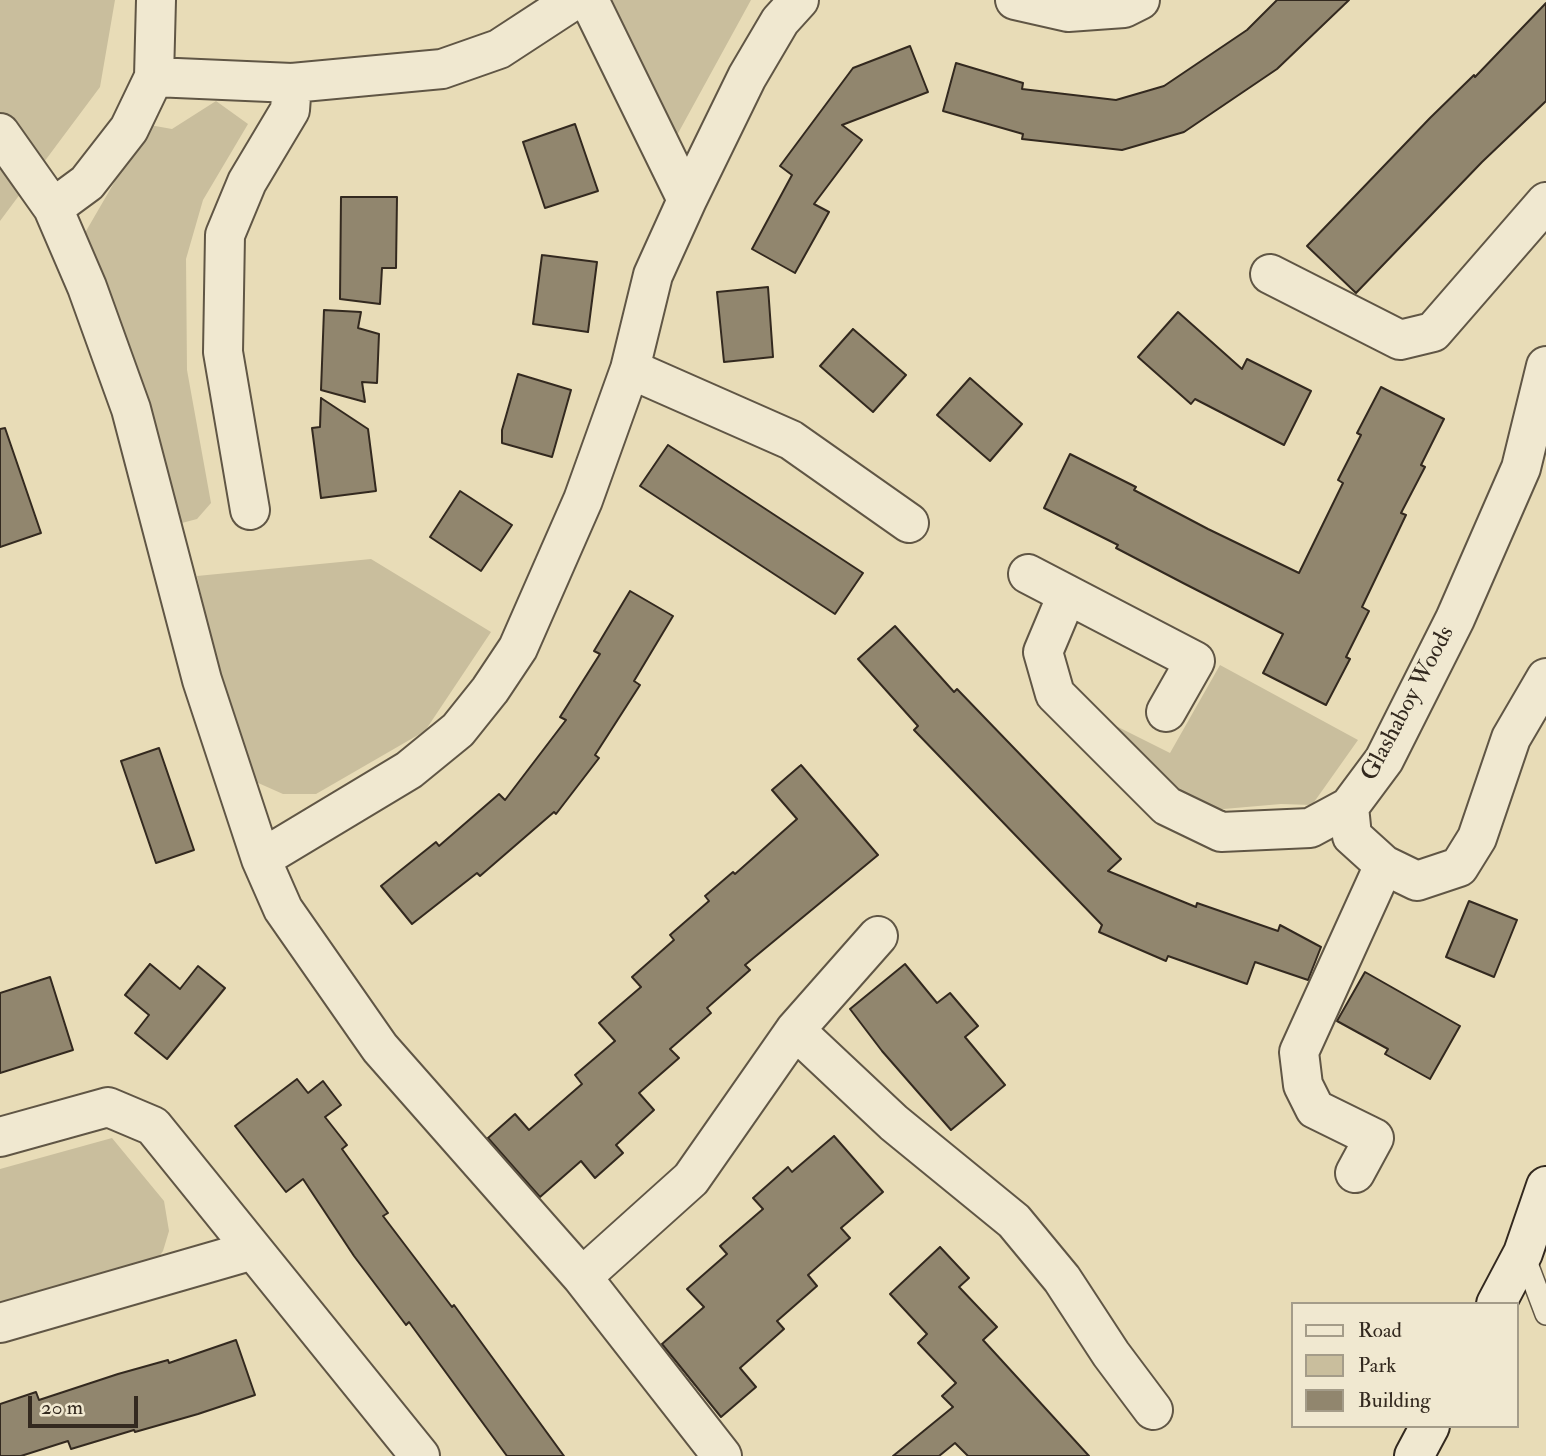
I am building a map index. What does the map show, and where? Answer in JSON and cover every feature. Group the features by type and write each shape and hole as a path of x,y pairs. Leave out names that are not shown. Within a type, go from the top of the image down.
{"street":[{"path":"53,208 87,183 129,129 154,77 156,0"},
{"path":"154,77 292,83 442,69 499,49 575,0"},
{"path":"589,0 687,200"},
{"path":"261,859 409,770 458,730 490,690 518,648 583,500 630,369 653,275 747,77 780,21 799,0"},
{"path":"1015,0 1068,12 1124,9 1140,0"},
{"path":"250,510 223,352 225,235 247,182 290,110 292,83"},
{"path":"0,133 53,208 88,287 131,409 202,680 261,859 283,909 380,1048 582,1277 722,1456"},
{"path":"1270,274 1400,340 1433,332 1546,202"},
{"name":"Glashaboy Woods","path":"1067,595 1043,652 1055,694 1167,806 1222,832 1310,828 1349,807 1384,760 1455,619 1521,468 1546,366"},
{"path":"630,369 791,440 909,523"},
{"path":"1028,574 1195,661 1166,712"},
{"path":"1349,807 1353,836 1384,865 1417,881 1460,867 1477,838 1511,738 1546,678"},
{"path":"1355,1173 1374,1138 1315,1109 1303,1085 1299,1052 1384,865"},
{"path":"582,1277 691,1179 795,1031 878,936"},
{"path":"795,1031 894,1123 1014,1221 1062,1279 1111,1354 1153,1410"},
{"path":"0,1137 108,1107 153,1126 420,1456"},
{"path":"1497,1302 1523,1253 1546,1186"},
{"path":"0,1323 253,1250"},
{"path":"1414,1456 1429,1428"}],"lane":[{"path":"1523,1253 1546,1314"}],"green space":[{"path":"0,0 115,0 100,87 0,221"},
{"path":"609,0 751,0 676,137"},
{"path":"216,101 248,124 203,200 186,259 187,370 211,503 197,519 178,524 82,238 140,138 144,124 172,129"},
{"path":"371,559 491,632 425,731 316,794 283,794 247,778 218,671 197,576"},
{"path":"1220,665 1358,740 1312,805 1281,804 1212,810 1179,799 1098,717 1170,753"},
{"path":"112,1138 164,1201 169,1231 163,1251 152,1267 0,1309 0,1169"}],"building":[{"path":"1277,0 1349,0 1277,69 1184,132 1122,150 1022,139 1023,134 943,111 956,63 1023,83 1022,89 1116,100 1164,86 1247,30"},
{"path":"1546,3 1546,101 1482,162 1356,293 1307,246"},
{"path":"910,46 928,92 842,125 862,140 814,204 829,212 795,273 752,249 792,175 780,166 853,68"},
{"path":"575,124 598,191 545,208 523,142"},
{"path":"341,197 397,197 396,268 382,268 380,304 340,299"},
{"path":"542,255 597,262 588,332 533,324"},
{"path":"768,287 773,357 724,362 717,292"},
{"path":"324,310 361,312 358,328 379,334 377,383 362,382 365,402 321,390"},
{"path":"1178,312 1242,369 1247,359 1311,391 1284,445 1195,399 1191,404 1138,357"},
{"path":"853,329 906,375 873,412 820,366"},
{"path":"518,374 571,390 552,457 502,443 502,430"},
{"path":"970,378 1022,424 990,461 937,415"},
{"path":"1381,387 1444,419 1421,465 1425,467 1401,513 1406,515 1362,607 1369,611 1346,657 1350,659 1326,705 1263,673 1283,634 1044,508 1070,454 1136,487 1134,490 1208,529 1299,573 1343,483 1338,480 1361,435 1357,433"},
{"path":"321,398 368,429 376,491 321,498 312,428 320,427"},
{"path":"5,428 41,533 0,547 0,429"},
{"path":"668,445 863,573 835,614 640,486"},
{"path":"460,491 512,525 481,571 430,537"},
{"path":"630,591 673,616 634,681 640,685 595,755 599,758 556,814 554,812 480,876 477,873 412,924 381,886 436,842 439,846 499,794 505,800 566,720 560,717 600,654 594,651"},
{"path":"895,626 954,692 957,689 1121,859 1108,871 1196,907 1197,903 1278,931 1280,925 1321,947 1308,980 1255,962 1247,984 1168,956 1166,961 1099,932 1102,925 914,730 918,726 858,659"},
{"path":"159,748 194,850 156,863 121,761"},
{"path":"801,765 878,855 745,965 750,970 707,1008 711,1013 670,1049 679,1058 639,1093 654,1110 616,1145 623,1153 595,1178 581,1161 540,1197 488,1138 515,1114 529,1130 582,1084 575,1075 615,1041 599,1023 641,987 632,977 674,940 670,935 709,901 705,896 733,872 735,874 797,819 772,790"},
{"path":"1469,901 1517,920 1494,977 1446,957"},
{"path":"150,964 180,989 198,966 225,988 167,1059 135,1033 149,1015 125,995"},
{"path":"905,964 937,1003 950,993 978,1026 965,1037 1005,1085 951,1130 882,1051 850,1009"},
{"path":"1365,972 1460,1026 1430,1079 1385,1054 1388,1049 1337,1021"},
{"path":"50,977 73,1050 0,1073 0,993"},
{"path":"297,1079 308,1093 323,1081 341,1105 325,1117 347,1145 342,1149 388,1213 383,1216 452,1307 454,1305 564,1456 507,1456 409,1322 406,1325 354,1256 303,1179 286,1192 235,1126"},
{"path":"834,1136 883,1192 841,1228 850,1238 808,1275 817,1286 777,1321 784,1329 740,1368 756,1387 721,1417 662,1344 704,1307 687,1289 727,1254 720,1246 763,1209 753,1198 788,1167 792,1172"},
{"path":"940,1247 969,1278 959,1287 997,1327 983,1340 1089,1456 968,1456 955,1443 939,1456 893,1456 953,1407 942,1396 956,1383 918,1343 927,1334 890,1294"},
{"path":"236,1340 255,1395 198,1414 71,1449 68,1441 21,1456 0,1456 0,1404 36,1392 39,1400 118,1374 168,1360 169,1363"}]}
